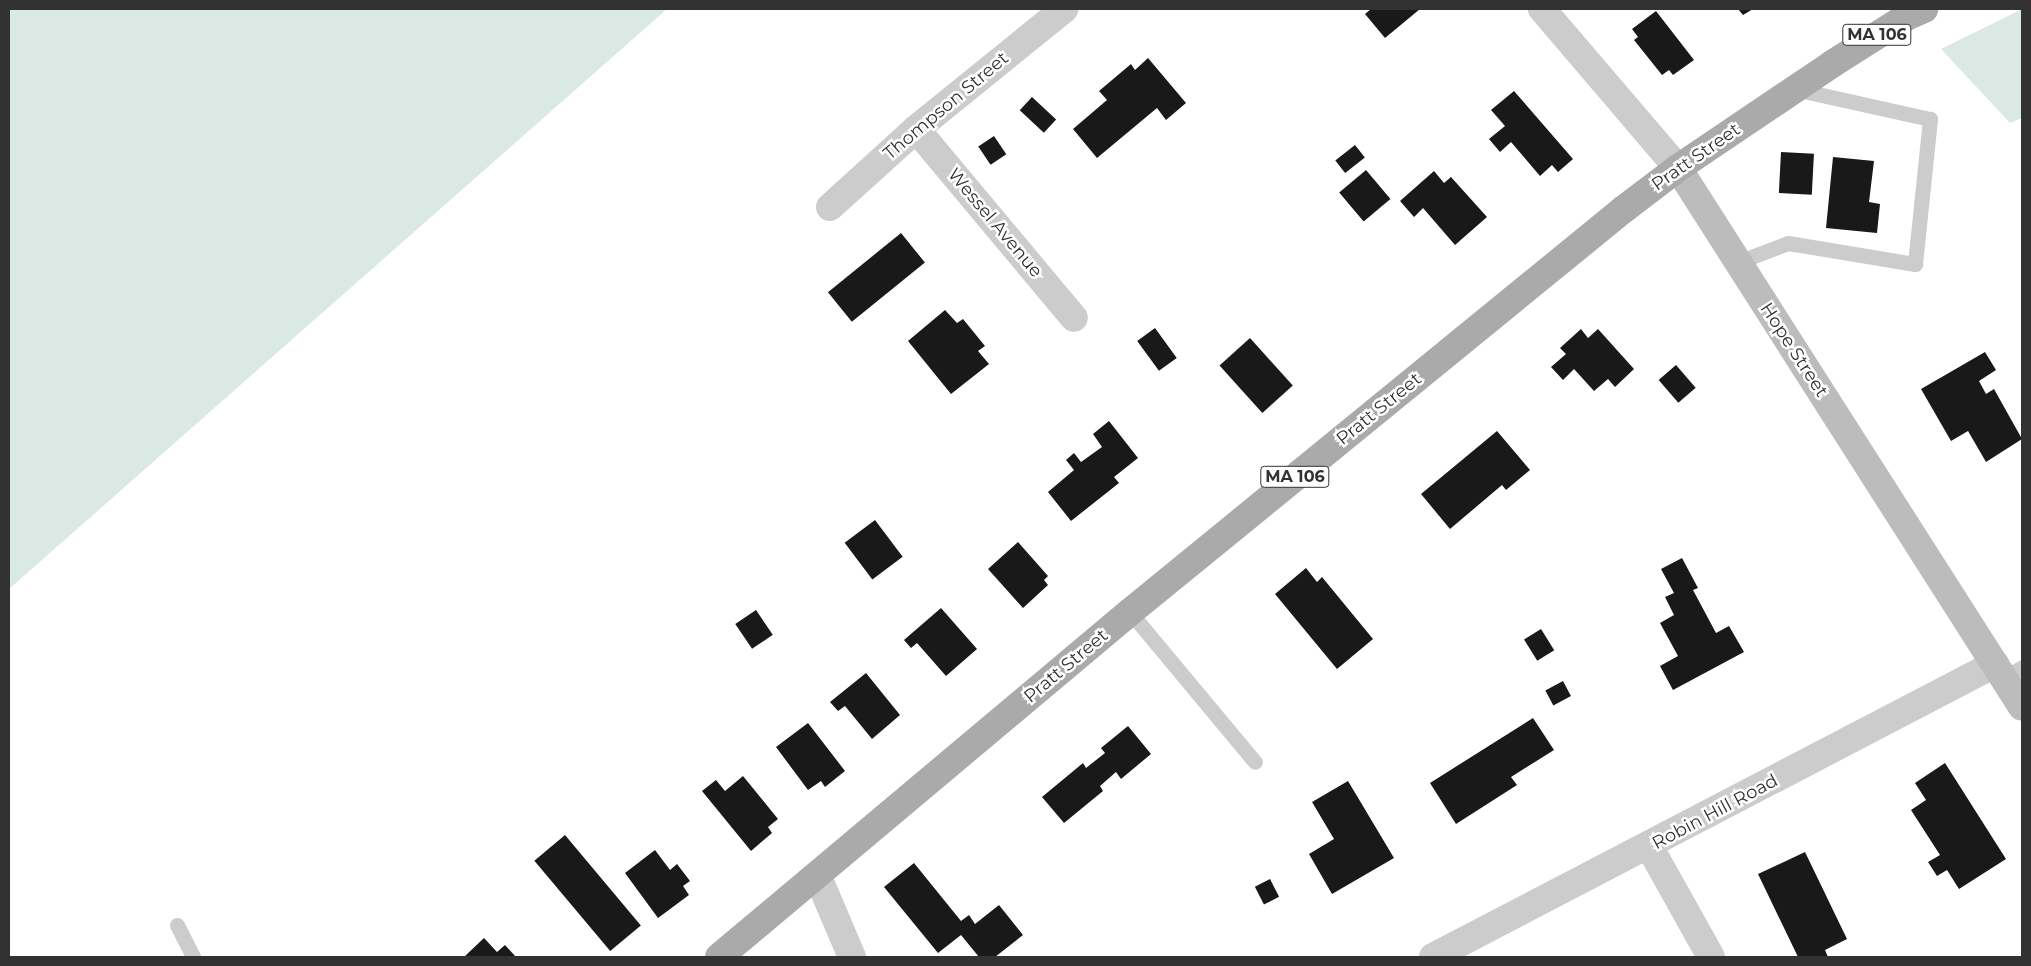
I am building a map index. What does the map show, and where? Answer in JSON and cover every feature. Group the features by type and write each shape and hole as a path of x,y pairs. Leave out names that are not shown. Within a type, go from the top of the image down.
{"main road":[{"name":"Pratt Street","path":"719,957 818,877 1130,612 1678,168 1906,17 1924,9"},
{"name":"Hope Street","path":"1678,168 2007,670 2022,707"}],"street":[{"name":"Thompson Street","path":"830,207 916,129 1064,9"},
{"name":"Hope Street","path":"1542,9 1678,168"},
{"name":"Wessel Avenue","path":"916,129 1074,318"},
{"name":"Robin Hill Road","path":"1433,957 1649,846 2007,670"},
{"path":"1649,846 1711,957"},
{"path":"818,877 852,957"}],"lane":[{"path":"1738,262 1788,243 1915,264 1930,120 1795,89"},
{"path":"1130,612 1255,762"},
{"path":"177,925 193,957"}],"shaded area":[{"path":"9,9 667,9 9,589"},
{"path":"2022,9 2022,118 2010,123 1941,49"}],"building":[{"path":"1371,9 1420,9 1385,38 1365,14"},
{"path":"1738,9 1753,9 1743,15"},
{"path":"1656,11 1694,60 1673,75 1669,70 1662,75 1634,40 1638,37 1632,29"},
{"path":"1148,58 1186,103 1166,120 1157,108 1097,158 1073,129 1107,100 1099,91 1131,64 1135,70"},
{"path":"1514,91 1573,159 1558,172 1552,165 1540,176 1511,142 1500,152 1489,139 1505,126 1491,110"},
{"path":"1032,97 1056,120 1044,133 1020,110"},
{"path":"994,136 1006,154 991,165 978,147"},
{"path":"1355,145 1365,158 1345,173 1335,160"},
{"path":"1781,152 1814,154 1812,195 1779,193"},
{"path":"1833,157 1874,161 1869,202 1880,204 1877,233 1826,228"},
{"path":"1366,170 1390,199 1364,222 1339,192"},
{"path":"1434,171 1444,183 1451,177 1487,217 1455,245 1423,208 1414,217 1400,201"},
{"path":"901,233 925,263 852,322 828,292"},
{"path":"945,310 957,323 963,319 985,346 978,351 989,364 951,394 908,341"},
{"path":"1155,328 1177,358 1159,371 1137,341"},
{"path":"1581,329 1588,338 1598,329 1634,369 1615,387 1608,379 1594,391 1574,369 1563,380 1551,367 1566,354 1560,348"},
{"path":"1250,338 1293,386 1262,413 1220,365"},
{"path":"1985,352 1996,370 1979,381 1986,394 1994,389 2022,439 1986,462 1968,431 1951,441 1921,389"},
{"path":"1676,365 1696,388 1678,403 1659,380"},
{"path":"1109,421 1138,458 1114,477 1119,483 1071,521 1048,492 1074,470 1066,460 1074,453 1081,462 1102,447 1093,434"},
{"path":"1497,431 1530,470 1506,490 1502,485 1450,529 1421,494"},
{"path":"875,520 903,557 872,580 845,543"},
{"path":"1018,542 1048,576 1044,580 1048,585 1023,608 988,569"},
{"path":"1682,558 1698,588 1693,590 1716,633 1729,626 1744,652 1673,690 1660,666 1678,656 1660,623 1674,615 1665,597 1674,593 1661,569"},
{"path":"1306,568 1317,582 1322,577 1373,639 1337,669 1275,594"},
{"path":"941,608 977,649 946,676 917,643 911,648 904,640"},
{"path":"756,610 773,635 752,649 735,624"},
{"path":"1541,629 1554,650 1537,661 1524,640"},
{"path":"866,673 900,715 872,739 845,706 838,711 830,702"},
{"path":"1563,681 1571,696 1553,705 1545,690"},
{"path":"1533,718 1554,750 1511,777 1517,785 1456,824 1430,783"},
{"path":"808,723 845,771 825,787 821,781 808,790 776,747"},
{"path":"1128,726 1151,754 1121,779 1116,772 1100,786 1103,791 1064,823 1042,797 1083,763 1086,768 1105,753 1101,748"},
{"path":"1945,763 2006,859 1959,889 1947,870 1937,876 1928,862 1940,855 1911,810 1926,800 1915,783"},
{"path":"743,776 778,819 768,827 772,833 751,851 702,791 716,780 725,791"},
{"path":"1348,781 1394,858 1332,894 1309,854 1334,839 1312,802"},
{"path":"565,835 641,925 610,951 534,861"},
{"path":"655,850 670,870 677,864 690,881 683,886 689,895 658,918 625,873"},
{"path":"1805,852 1847,939 1825,950 1828,957 1798,957 1758,874"},
{"path":"914,863 961,921 969,915 975,924 999,905 1023,935 995,957 979,957 961,935 938,953 884,887"},
{"path":"1270,879 1279,897 1264,905 1255,887"},
{"path":"484,938 497,952 505,945 516,957 464,957"}]}
